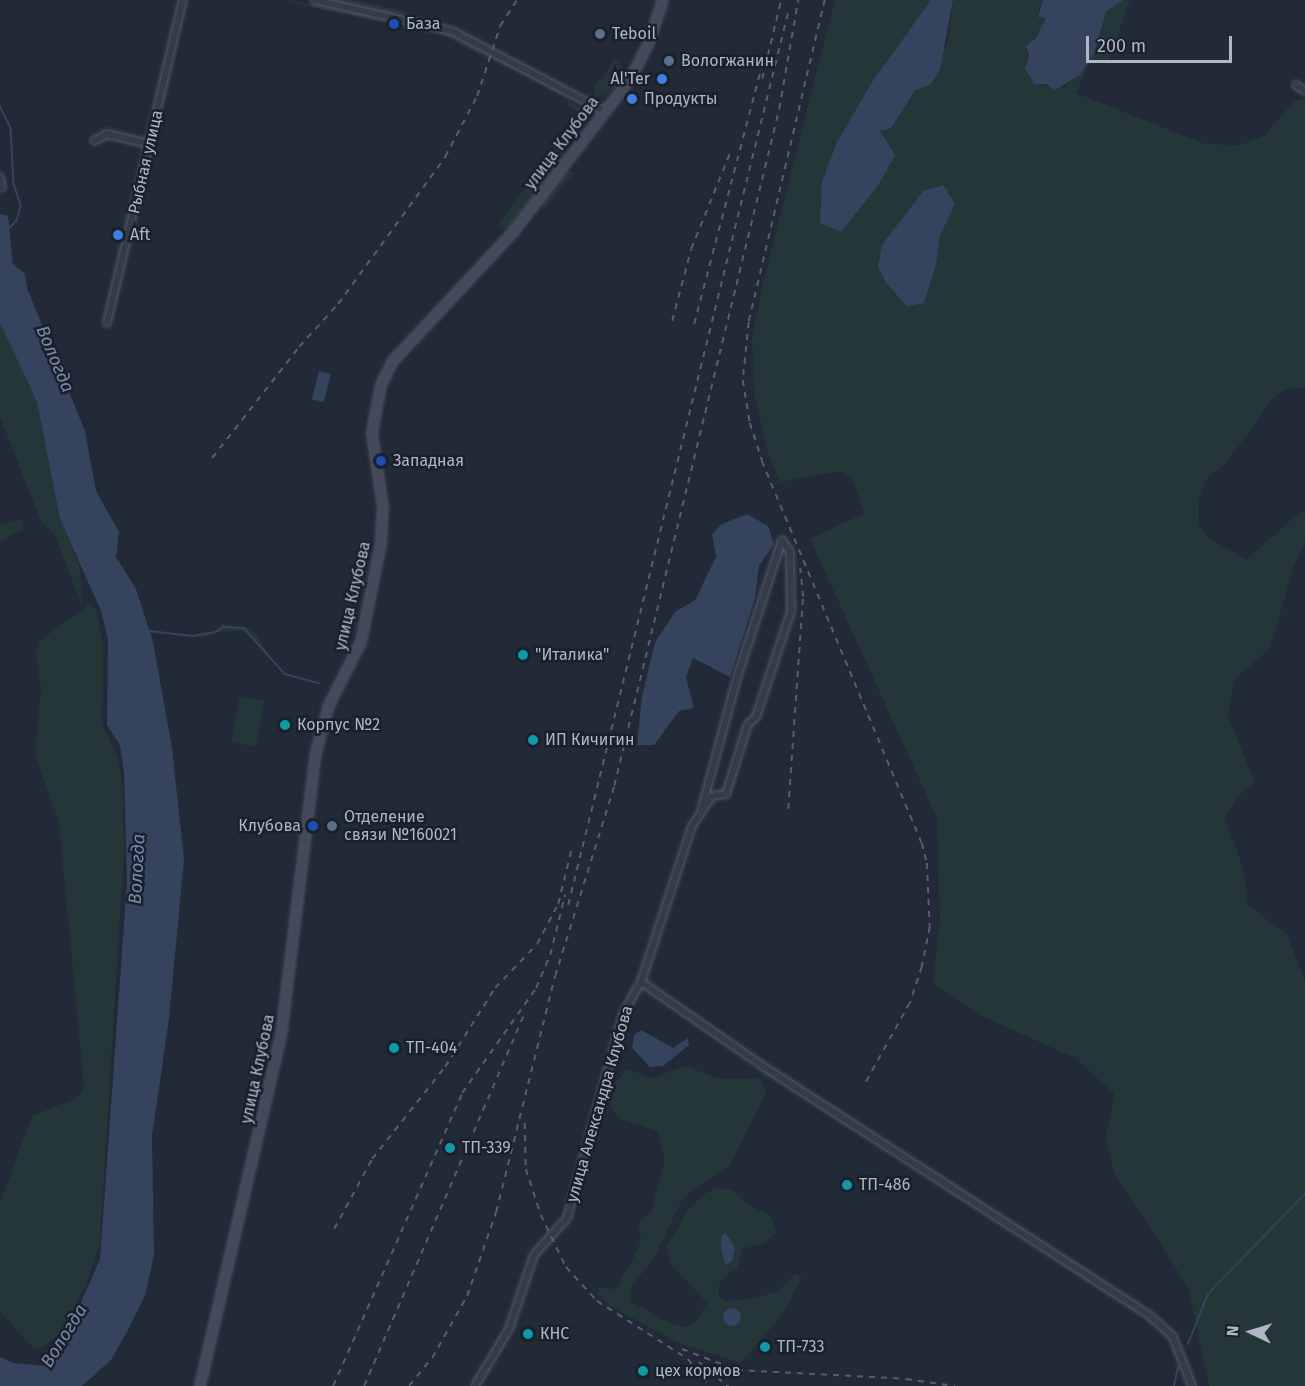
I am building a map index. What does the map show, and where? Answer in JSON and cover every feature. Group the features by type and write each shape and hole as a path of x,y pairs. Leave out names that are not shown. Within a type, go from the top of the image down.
{"main road":[{"name":"улица Клубова","path":"200,1386 281,1036 316,752 329,705 358,651 381,543 383,507 372,433 378,393 392,362 508,238 641,61 663,0"}],"street":[{"name":"Рыбная улица","path":"108,323 183,0"},
{"path":"314,0 452,31 604,111"},
{"path":"1296,85 1305,91"},
{"path":"94,141 107,134 150,144"},
{"path":"0,177 2,188"},
{"name":"улица Александра Клубова","path":"475,1386 509,1329 534,1255 567,1218 623,1014 641,982 692,826 712,796 726,794 791,611 790,552 782,540 737,678 702,808"},
{"path":"641,982 764,1067 1150,1316 1173,1337 1192,1386"}],"shaded area":[{"path":"288,0 371,15 387,23 288,2"},
{"path":"325,0 358,0 410,13 388,13"},
{"path":"835,0 931,0 872,82 837,142 822,181 841,232 854,212 879,131 891,128 916,91 931,84 948,41 953,0 1043,0 1038,12 1047,17 1028,50 1025,68 1032,81 1051,87 1065,87 1070,78 1081,74 1106,12 1123,0 1130,0 1108,64 1090,60 1076,93 1205,144 1240,145 1264,136 1295,100 1305,99 1305,388 1285,389 1272,400 1227,462 1205,481 1199,500 1199,526 1211,539 1246,560 1301,511 1305,514 1305,542 1293,569 1270,648 1234,680 1228,715 1255,783 1237,797 1225,818 1243,868 1248,905 1287,935 1305,981 1305,1386 1209,1386 1188,1287 1114,1172 1106,1139 1114,1094 1077,1059 984,1017 933,984 940,918 937,818 810,539 864,513 853,481 842,471 780,482 767,451 754,391 752,339 761,292","holes":["944,185 955,204 939,238 937,261 925,290 899,222 923,191"]},
{"path":"438,29 491,54 490,59 438,33"},
{"path":"494,55 560,91 562,95 493,60"},
{"path":"615,57 620,60 622,71 628,74 610,93 597,98 593,85 602,78"},
{"path":"569,102 586,111 566,142 567,152 510,227 502,229 498,224 582,114 566,105"},
{"path":"564,170 574,173 544,209 541,201"},
{"path":"0,323 37,402 60,519 80,567 82,606 54,533 42,523 0,417"},
{"path":"21,519 24,529 0,541 0,526"},
{"path":"90,604 96,609 103,647 102,724 118,758 123,790 124,851 100,1243 88,1280 62,1332 45,1345 34,1349 0,1311 0,1203 32,1116 77,1098 84,1088 59,822 35,755 41,689 36,653 39,641"},
{"path":"222,624 252,628 275,664 248,633 242,631 223,631 200,638 183,636 215,631"},
{"path":"240,696 265,701 256,747 231,742"},
{"path":"685,1066 721,1079 760,1078 766,1093 729,1167 689,1192 681,1202 656,1254 631,1288 630,1301 670,1323 682,1327 694,1324 707,1303 670,1263 667,1247 689,1208 704,1194 717,1188 733,1190 748,1205 771,1216 777,1232 765,1243 742,1249 737,1269 726,1275 719,1285 719,1297 727,1301 757,1298 778,1291 796,1273 802,1277 783,1314 741,1363 676,1342 609,1305 597,1294 599,1287 616,1289 636,1253 641,1240 638,1223 651,1212 665,1160 657,1131 619,1118 613,1111 609,1099 612,1086 628,1069 652,1078"}],"water":[{"path":"931,0 953,0 940,70 931,84 915,91 891,128 880,131 895,155 879,184 841,232 820,223 822,181 837,142 872,82"},
{"path":"1043,0 1123,0 1106,12 1094,53 1081,74 1055,90 1046,84 1034,84 1025,68 1029,55 1026,46 1036,38 1046,18 1038,17"},
{"path":"944,185 955,204 939,238 937,261 924,303 907,306 886,283 878,267 882,245 923,191"},
{"name":"Вологда","path":"0,214 8,216 13,264 25,274 27,288 85,431 96,491 119,532 116,557 136,589 153,642 172,748 184,859 169,1019 152,1136 154,1255 145,1296 128,1330 111,1360 82,1386 0,1386 0,1357 13,1363 47,1366 71,1325 100,1259 127,882 124,772 120,745 107,725 108,639 101,611 60,519 37,402 0,323"},
{"path":"319,371 331,374 324,402 312,399"},
{"path":"747,514 768,526 774,544 759,566 755,598 730,677 693,658 686,677 694,708 679,711 654,745 637,745 642,697 655,642 675,612 695,600 716,557 712,534 722,524"},
{"path":"641,1030 673,1048 688,1038 689,1045 663,1066 650,1067 632,1048 634,1035"},
{"path":"726,1233 735,1248 732,1261 725,1265 721,1248 722,1235"},
{"path":"732,1308 738,1311 741,1317 738,1323 732,1326 726,1323 723,1317 726,1311"}],"waterway":[{"path":"0,106 11,129 14,184 21,206 17,221 10,228"},
{"path":"149,631 193,636 216,632 223,627 244,628 285,674 319,683"},
{"path":"1188,1344 1208,1294 1305,1194"},
{"path":"1174,1386 1178,1367"}],"railway":[{"path":"212,458 299,347 338,304 445,157 477,96 500,26 517,0"},
{"path":"762,79 781,0"},
{"path":"409,1386 432,1358 467,1296 496,1212 555,976 614,786 779,109 798,0"},
{"path":"825,0 749,322 743,380 750,423 762,461 922,843 927,863 930,927 922,967 910,1003 864,1086"},
{"path":"568,905 789,8"},
{"path":"694,324 761,69"},
{"path":"672,321 691,249 730,153"},
{"path":"788,809 803,597 800,568"},
{"path":"334,1229 372,1159 445,1067 495,988 537,944 558,904 571,851"},
{"path":"333,1386 462,1093 536,988 550,955 565,895"},
{"path":"364,1386 525,1012"},
{"path":"525,1123 526,1169 541,1215 566,1267 597,1301 688,1359 710,1386"},
{"path":"682,1349 737,1370 906,1379 955,1386"},
{"path":"699,1362 728,1386"}],"place":[{"name":"База","path":"394,24"},
{"name":"Teboil","path":"600,34"},
{"name":"Вологжанин","path":"669,61"},
{"name":"Al'Ter","path":"662,79"},
{"name":"Продукты","path":"632,99"},
{"name":"Aft","path":"118,235"},
{"name":"Западная","path":"381,461"},
{"name":"\"Италика\"","path":"523,655"},
{"name":"Корпус №2","path":"285,725"},
{"name":"ИП Кичигин","path":"533,740"},
{"name":"Клубова","path":"313,826"},
{"name":"Отделение связи №160021","path":"332,826"},
{"name":"ТП-404","path":"394,1048"},
{"name":"ТП-339","path":"450,1148"},
{"name":"ТП-486","path":"847,1185"},
{"name":"КНС","path":"528,1334"},
{"name":"ТП-733","path":"765,1347"},
{"name":"цех кормов","path":"643,1371"}]}
